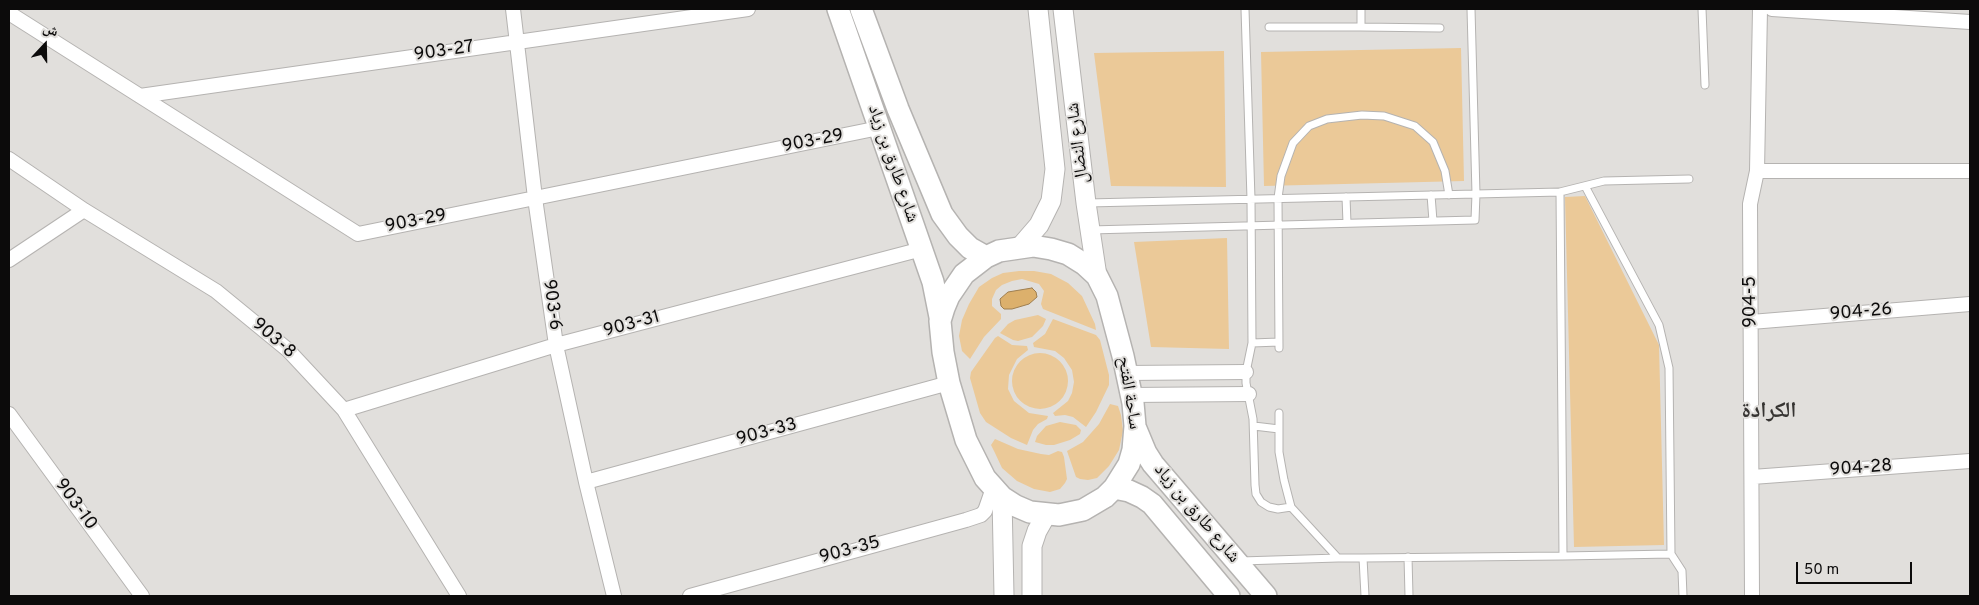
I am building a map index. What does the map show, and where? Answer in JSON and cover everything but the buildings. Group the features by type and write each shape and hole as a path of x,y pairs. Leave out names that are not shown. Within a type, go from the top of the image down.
{"main road":[{"name":"شارع طارق بن زياد","path":"838,9 933,282 940,321"},
{"name":"شارع طارق بن زياد","path":"861,9 898,109 942,214 958,236 970,248 986,258"},
{"name":"شارع النضال","path":"1020,247 1039,225 1051,201 1055,169 1038,9"},
{"name":"شارع النضال","path":"1063,9 1086,203 1097,276"},
{"name":"ساحة الفتح","path":"1033,246 1068,254 1084,264 1097,276 1107,296 1131,395 1135,426 1133,450 1129,464 1114,488 1100,501 1071,514 1046,515 1030,512 1016,506 997,493 979,468 966,440 949,383 943,352 940,321 949,296 956,284 974,265 986,258 1000,251 1020,247 1033,246"},
{"name":"شارع طارق بن زياد","path":"1135,426 1153,464 1266,596"},
{"name":"شارع طارق بن زياد","path":"1114,488 1129,491 1152,504 1229,596"},
{"path":"997,493 1004,596"},
{"path":"1032,596 1032,546 1037,531 1046,515"}],"street":[{"name":"903-6","path":"513,9 535,198 556,345 586,482 614,596"},
{"name":"903-27","path":"140,96 748,9"},
{"name":"904-5","path":"1752,596 1750,204 1757,171 1760,9"},
{"path":"1772,9 1970,22"},
{"name":"903-29","path":"9,13 358,234 879,128"},
{"name":"903-8","path":"9,159 84,210 216,291 288,350 344,410 459,596"},
{"path":"1757,171 1970,171"},
{"path":"9,260 84,210"},
{"name":"903-31","path":"344,410 556,345 922,249"},
{"name":"904-26","path":"1751,322 1970,304"},
{"path":"1126,373 1246,372"},
{"name":"903-33","path":"586,482 949,383"},
{"path":"1131,395 1249,394"},
{"name":"903-10","path":"9,414 142,596"},
{"name":"904-28","path":"1752,477 1970,461"},
{"name":"903-35","path":"690,596 981,515 997,493"}],"lane":[{"path":"1245,9 1251,199 1252,343 1246,372 1254,426 1256,494 1261,502 1269,507 1291,507"},
{"path":"1361,9 1361,27"},
{"path":"1090,230 1475,220 1471,9"},
{"path":"1702,9 1705,85"},
{"path":"1269,26 1440,28"},
{"path":"1252,343 1279,345 1278,198 1281,176 1293,143 1308,126 1327,119 1362,114 1384,116 1415,126 1433,142 1445,171 1449,195"},
{"path":"1086,203 1560,192 1604,181 1689,178"},
{"path":"1585,186 1659,324 1669,368 1670,554 1682,571 1682,596"},
{"path":"1560,192 1563,556"},
{"path":"1431,195 1433,221"},
{"path":"1346,197 1347,223"},
{"path":"1279,413 1281,466 1291,507 1338,558"},
{"path":"1254,426 1279,429"},
{"path":"1235,561 1670,554"},
{"path":"1408,557 1409,596"},
{"path":"1362,558 1365,596"}],"shaded area":[{"path":"1461,48 1464,181 1264,186 1261,52"},
{"path":"1224,51 1226,187 1111,186 1094,53"},
{"path":"1585,196 1659,345 1664,545 1574,547 1565,197"},
{"path":"1227,238 1229,349 1151,347 1134,242"},
{"path":"1019,271 1051,274 1068,283 1082,296 1096,330 1043,309 1041,304 1044,291 1039,284 1022,279 1012,281 996,290 992,299 992,306 1001,314 1001,319 984,337 970,359 962,351 959,336 962,320 969,304 979,287 992,278 1003,273"},
{"path":"1032,288 1036,292 1037,297 1029,304 1012,309 1004,309 1001,306 1000,299 1008,292"},
{"path":"1038,315 1046,319 1043,326 1032,337 1018,341 1000,333 1008,324 1015,320"},
{"path":"1053,319 1096,335 1100,340 1109,375 1109,385 1096,412 1086,427 1073,417 1065,415 1055,416 1053,413 1068,401 1074,382 1072,370 1064,358 1055,351 1034,347 1033,343 1045,334"},
{"path":"998,336 1012,345 1027,346 1028,350 1017,359 1009,375 1008,389 1014,401 1029,413 1048,416 1047,419 1038,424 1033,430 1027,445 1011,438 986,422 980,413 970,378 971,372"},
{"path":"1034,353 1046,353 1056,357 1064,365 1068,381 1064,397 1056,405 1046,409 1034,409 1024,405 1016,397 1012,387 1012,375 1016,365 1024,357"},
{"path":"1110,404 1118,406 1121,415 1123,431 1119,450 1109,466 1097,478 1080,479 1076,477 1067,451 1083,442 1099,424"},
{"path":"1060,422 1076,425 1081,430 1080,434 1070,440 1054,445 1035,442 1037,436 1046,426"},
{"path":"995,439 1018,449 1041,454 1049,455 1058,451 1062,452 1067,479 1065,483 1060,489 1050,492 1034,489 1017,481 1002,468 991,445"}],"district":[{"name":"الكرادة","path":"1769,413"}]}
